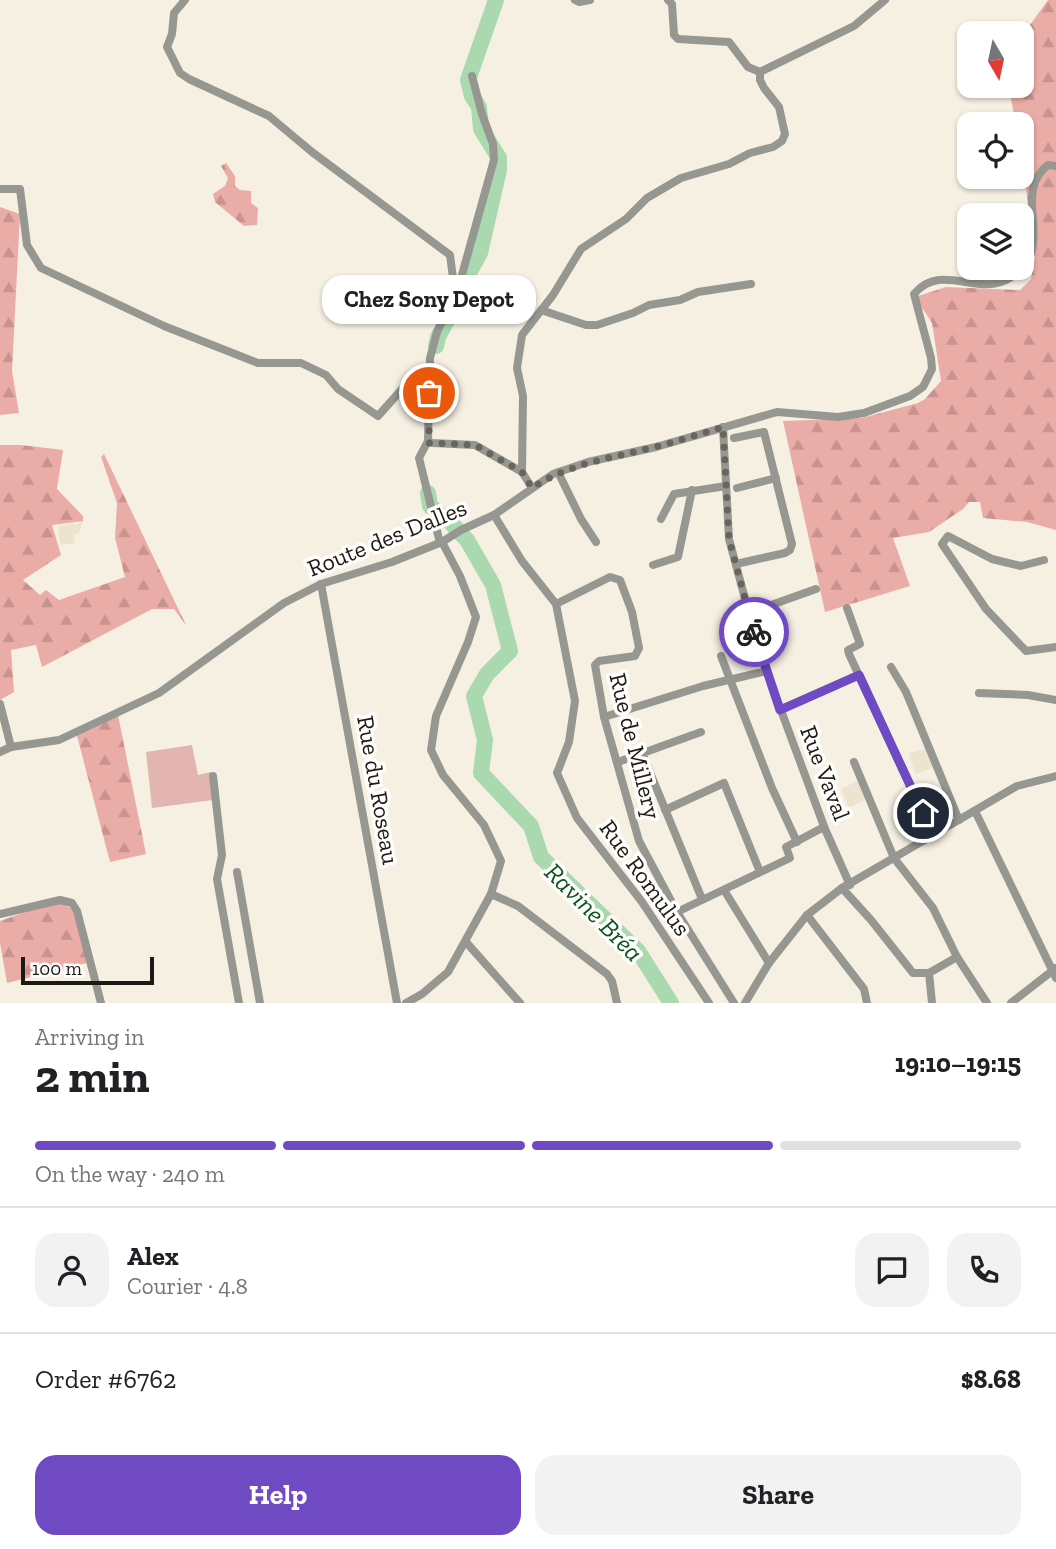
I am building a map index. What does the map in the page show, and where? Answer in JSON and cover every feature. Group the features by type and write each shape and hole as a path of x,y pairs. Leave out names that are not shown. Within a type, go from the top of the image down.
{"street":[{"path":"185,0 174,13 172,34 167,47 180,73 269,116 312,152 450,255 453,278 458,289"},
{"path":"575,0 590,0"},
{"path":"668,0 672,4 674,35 678,39 729,42 748,67 760,72 854,26 885,0"},
{"path":"522,472 523,396 517,368 522,335 581,249 626,219 647,198 681,178 729,164 782,141 785,134 779,107 764,88 760,72"},
{"path":"406,1003 423,999 448,972 491,894 500,861 484,825 443,775 431,750 436,716 476,617 460,576 441,543 419,458 428,441 430,358 437,332 458,289 494,160 493,144 481,114 472,76"},
{"name":"Route des Dalles","path":"1032,203 1033,185 1041,171 1048,165 1056,166"},
{"path":"0,189 20,189 27,245 41,268 164,326 258,363 301,363 326,375 338,389 378,416 404,387 429,393"},
{"name":"Route des Dalles","path":"0,752 11,747 59,740 159,693 284,603 321,584 441,543 461,530 494,515 558,472 777,412 838,417 864,413 910,396 923,387 932,369 914,294 921,286 941,278 967,283 998,284 1010,280"},
{"path":"541,310 586,325 597,325 649,305 680,300 698,292 751,284"},
{"name":"Rue Vaval","path":"723,427 729,539 766,671 846,887 913,973 929,973"},
{"path":"734,438 764,432 791,540 790,550 736,564"},
{"path":"428,441 475,445 522,472 532,488"},
{"path":"558,472 581,520 596,542"},
{"path":"737,488 776,478"},
{"path":"661,519 674,494 726,485"},
{"path":"653,565 678,557 692,490"},
{"path":"494,515 522,561 556,604"},
{"path":"1044,560 1021,566 992,559 948,536 942,544 986,610 1026,651 1056,647"},
{"name":"Rue de Millery","path":"556,604 610,578 620,580 639,648 635,656 599,661 595,665 604,717 639,841 677,912 734,1003"},
{"name":"Rue du Roseau","path":"321,584 397,1003"},
{"path":"749,613 816,589"},
{"name":"Rue Romulus","path":"556,604 575,701 569,741 557,773 577,818 642,902 709,1003"},
{"path":"847,608 860,644 848,650 933,835"},
{"path":"721,656 772,788 797,842"},
{"path":"891,667 906,692 959,820"},
{"path":"604,717 703,686 766,671"},
{"path":"780,710 859,675"},
{"path":"979,693 1028,695 1056,700"},
{"path":"0,704 11,747"},
{"path":"618,762 701,732"},
{"path":"642,753 702,899"},
{"path":"854,762 894,858 933,908 957,957 987,1003"},
{"path":"214,776 222,855 217,879 239,1003"},
{"path":"745,1003 769,963 807,915 846,887 1017,786 1056,776"},
{"path":"665,810 724,783 760,872"},
{"path":"975,811 1055,972 1012,1003"},
{"path":"677,912 790,858 786,847 824,827"},
{"path":"237,872 260,1003"},
{"path":"724,890 769,963"},
{"path":"491,894 518,906 607,974 612,981 617,1003"},
{"path":"0,914 60,900 72,904 77,911 102,1003"},
{"path":"807,915 864,989 867,1003"},
{"path":"466,942 520,1003"},
{"path":"932,1003 929,973 957,957"}],"shaded area":[{"path":"83,521 79,534 74,534 75,543 60,545 58,526 73,523 75,525"},
{"path":"192,745 198,775 211,772 213,800 152,808 146,752"},
{"path":"925,749 933,768 915,774 909,753"},
{"path":"861,779 869,798 849,808 841,789"}],"green space":[{"path":"1048,0 1056,0 1056,530 1027,522 983,518 980,502 969,502 929,532 893,538 910,586 825,612 783,421 862,418 918,403 941,381 932,323 915,297 946,287 1020,290 1030,280 1034,280 1034,203 1028,203 1026,189 1034,189 1034,112 1014,112 1011,98 1034,98 1033,21"},
{"path":"226,163 235,176 235,186 240,190 251,191 251,203 258,208 257,225 244,226 215,202 213,194 225,186 228,178 221,166"},
{"path":"0,207 20,214 12,371 19,413 0,415"},
{"path":"0,445 63,450 57,489 83,516 83,521 52,525 61,555 23,580 40,595 46,590 59,600 125,577 115,538 117,503 101,457 104,454 186,625 174,609 152,609 42,667 36,645 11,650 14,692 0,700"},
{"path":"118,715 146,854 110,862 76,732"},
{"path":"56,901 77,911 87,963 7,983 0,943 0,921"}],"waterway":[{"name":"Ravine Bréa","path":"436,346 461,287 480,253 499,170 499,158 481,129 479,107 472,96 468,80 496,0"},
{"name":"Ravine Bréa","path":"428,493 430,506 467,540 493,585 510,651 487,674 474,696 485,740 481,773 531,826 541,857 638,951 671,1003"}],"way so far":[{"path":"429,393 429,443 475,445 522,472 532,488 553,474 588,462 656,447 723,427 729,539 754,632"}],"place":[{"name":"Chez Sony Depot","path":"429,393"}],"route":[{"path":"754,632 780,710 859,675 923,813"}]}
